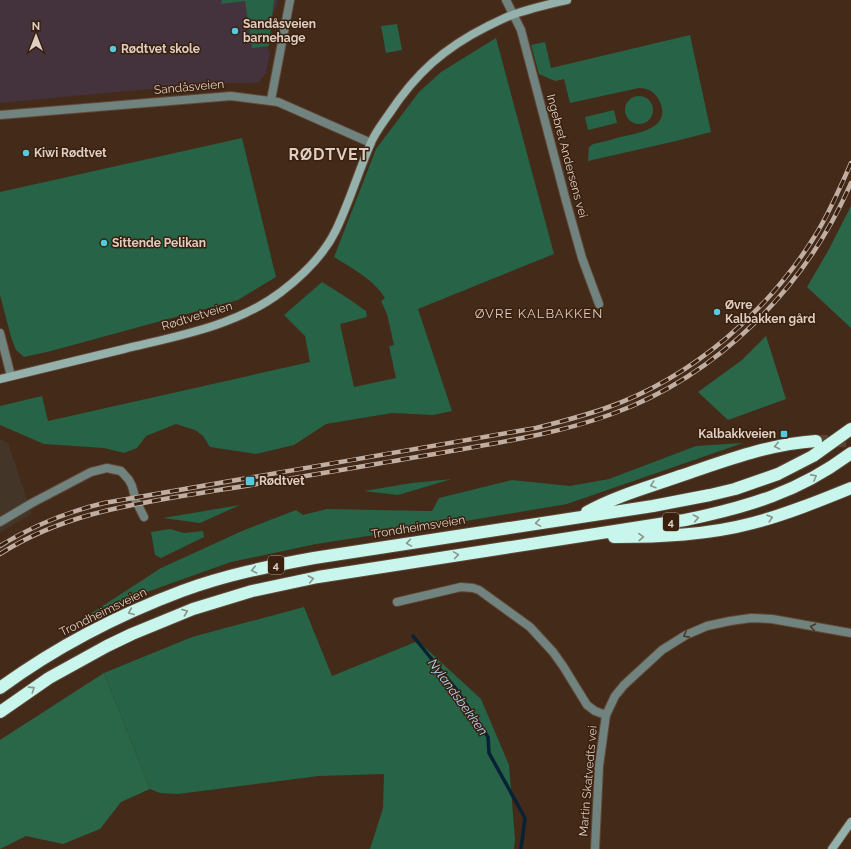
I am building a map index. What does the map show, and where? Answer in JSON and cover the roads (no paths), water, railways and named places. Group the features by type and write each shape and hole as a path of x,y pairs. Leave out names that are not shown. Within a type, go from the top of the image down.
{"highway":[{"name":"Trondheimsveien","path":"0,688 46,657 117,618 183,591 214,581 286,563 314,558 682,501 735,489 758,482 784,471 812,456 851,429"},
{"path":"576,517 618,497 752,452 780,445 816,441"},
{"name":"4","path":"0,712 50,678 106,646 161,622 220,600 252,591 318,577 685,520 741,507 788,490 825,471 851,453"},
{"path":"574,537 675,536 716,531 778,516 851,488"}],"street":[{"path":"270,100 290,0"},
{"name":"Ingebret Andersens vei","path":"506,0 521,30 564,195 578,244 599,304"},
{"name":"Rødtvetveien","path":"0,379 185,334 230,320 262,304 281,292 314,262 326,247 336,230 371,143 399,98 412,82 439,57 469,35 514,14 568,0"},
{"name":"Sandåsveien","path":"0,115 231,96 270,100 371,143"},
{"path":"0,333 11,376"},
{"path":"0,522 32,503 92,472 107,468 121,471 129,480 136,502 144,517"},
{"name":"Martin Skatvedts vei","path":"397,602 460,587 479,590 530,627 564,666 587,705 595,711 606,715"},
{"name":"Martin Skatvedts vei","path":"595,849 599,766 606,715 615,696 624,685 662,650 686,635 707,626 752,618 772,619 851,633"},
{"path":"832,849 851,822"}],"waterway":[{"name":"Nylandsbekken","path":"413,636 456,689 488,737 489,753 525,818 521,849"}],"tunnel":[{"path":"816,441 851,441"}],"railway":[{"path":"0,546 50,520 104,503 536,428 597,411 638,395 670,378 727,338 753,314 777,288 799,260 818,231 832,206 851,163"},
{"path":"0,554 25,539 52,528 78,518 106,511 162,499 300,477 524,438 569,428 612,414 651,397 688,376 723,351 755,323 784,292 810,257 832,221 851,183"}],"place":[{"name":"Sandåsveien barnehage","path":"235,31"},
{"name":"Rødtvet skole","path":"113,49"},
{"name":"Kiwi Rødtvet","path":"26,153"},
{"name":"Sittende Pelikan","path":"104,243"},
{"name":"Øvre Kalbakken gård","path":"717,312"},
{"name":"Kalbakkveien","path":"784,434"},
{"name":"Rødtvet","path":"250,481"}],"district":[{"name":"RØDTVET","path":"329,154"},
{"name":"ØVRE KALBAKKEN","path":"539,313"}]}
